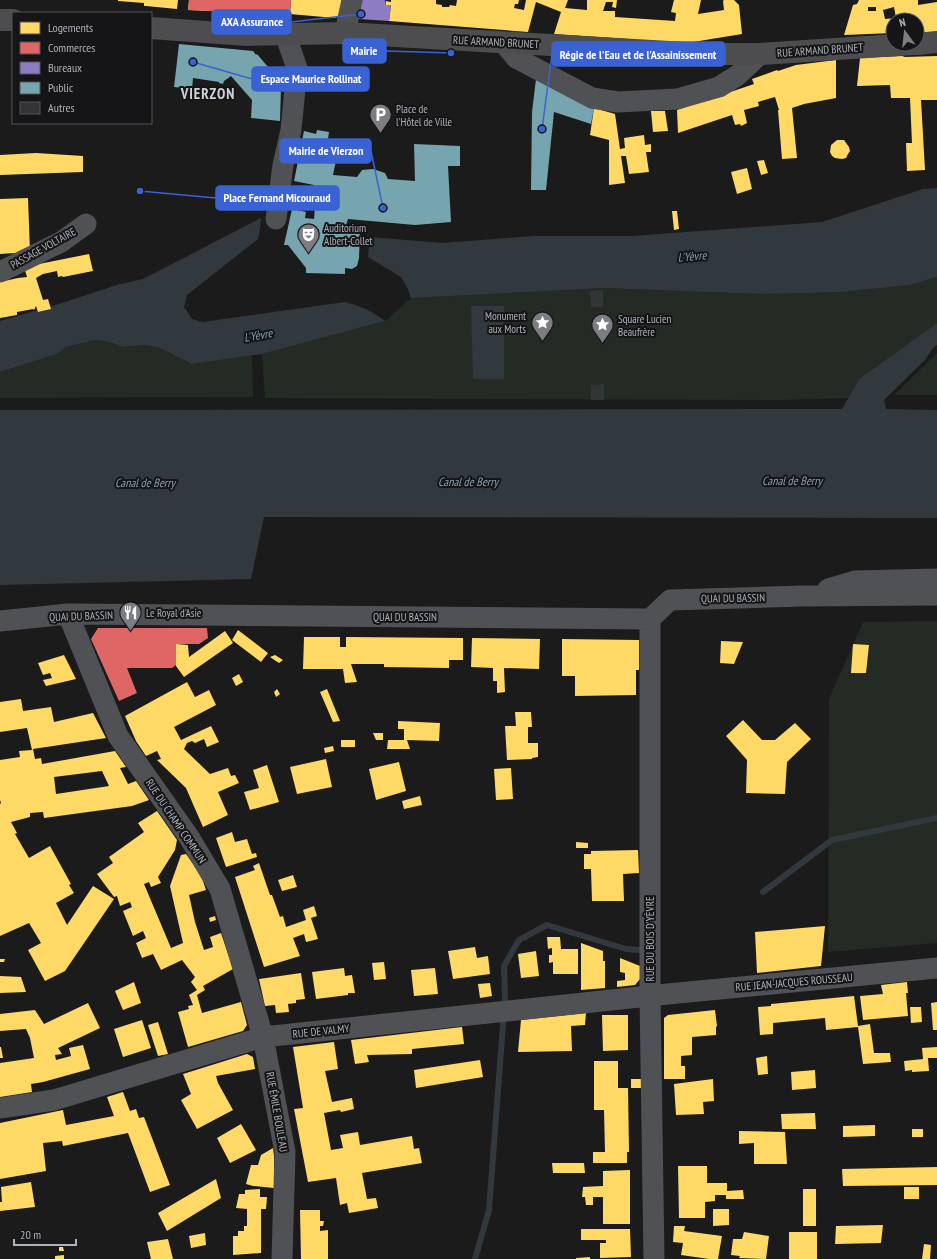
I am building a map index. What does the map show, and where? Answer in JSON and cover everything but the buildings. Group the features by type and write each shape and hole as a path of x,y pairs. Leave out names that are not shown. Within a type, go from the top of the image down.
{"main road":[{"path":"0,20 12,20"},
{"name":"RUE ARMAND BRUNET","path":"152,28 248,35 345,33 703,54 760,54 885,46"},
{"path":"925,43 937,42"}],"street":[{"path":"345,33 352,0"},
{"path":"276,220 283,165 291,130 297,68 285,34"},
{"path":"504,42 516,58 536,69 592,98 618,102 677,99 718,87 738,75 760,54"},
{"name":"PASSAGE VOLTAIRE","path":"0,272 61,242 86,224"},
{"name":"QUAI DU BASSIN","path":"802,596 855,581 937,579"},
{"name":"QUAI DU BASSIN","path":"0,621 68,614 650,618 670,600 802,596 937,595"},
{"name":"RUE DU CHAMP COMMUN","path":"68,614 118,736 189,837 220,889 263,1037"},
{"name":"RUE DU BOIS D'YÈVRE","path":"650,618 650,996 654,1259"},
{"name":"RUE JEAN-JACQUES ROUSSEAU","path":"650,996 937,968"},
{"name":"RUE DE VALMY","path":"0,1108 54,1100 263,1037 650,996"},
{"name":"RUE ÉMILE BOULEAU","path":"263,1037 285,1152 282,1259"}],"shaded area":[{"name":"Square Lucien Beaufrère","path":"937,277 937,323 859,379 848,398 782,400 265,398 262,354 385,321 411,298 605,288 761,294 910,285"},
{"path":"95,340 109,342 123,347 146,345 160,348 192,364 252,355 253,397 0,398 0,372 57,354 66,347"},
{"path":"937,353 937,395 894,395"},
{"path":"937,621 937,943 828,952 829,699 863,622"}],"water":[{"name":"L'Yèvre","path":"937,188 937,277 910,285 839,292 761,294 605,288 411,298 401,277 368,257 370,237 443,243 533,236 632,236 822,222 923,189"},
{"name":"L'Yèvre","path":"261,218 258,239 187,295 184,307 192,319 203,322 345,302 366,309 385,321 262,354 192,364 160,348 146,345 123,347 109,342 95,340 66,347 57,354 0,372 0,321 38,310 39,312 50,309 50,307 120,284 143,279"},
{"path":"471,306 504,306 504,379 473,379"},
{"name":"Canal de Berry","path":"937,323 937,345 933,348 925,360 884,400 886,409 937,410 937,518 264,517 251,579 0,585 0,410 842,409 859,379"}],"waterway":[{"path":"763,892 832,840 937,818"},
{"path":"475,1259 489,1210 505,998 504,966 519,940 547,925 626,949 640,950"}],"place":[{"name":"AXA Assurance","path":"361,14"},
{"name":"Mairie","path":"451,53"},
{"name":"Espace Maurice Rollinat","path":"193,62"},
{"name":"Régie de l'Eau et de l'Assainissement","path":"542,129"},
{"name":"Place de l'Hôtel de Ville","path":"380,134"},
{"name":"Place Fernand Micouraud","path":"140,191"},
{"name":"Mairie de Vierzon","path":"383,208"},
{"name":"Auditorium Albert-Collet","path":"308,254"},
{"name":"Monument aux Morts","path":"542,342"},
{"name":"Square Lucien Beaufrère","path":"602,344"},
{"name":"Le Royal d'Asie","path":"131,632"}],"district":[{"name":"VIERZON","path":"208,93"}]}
